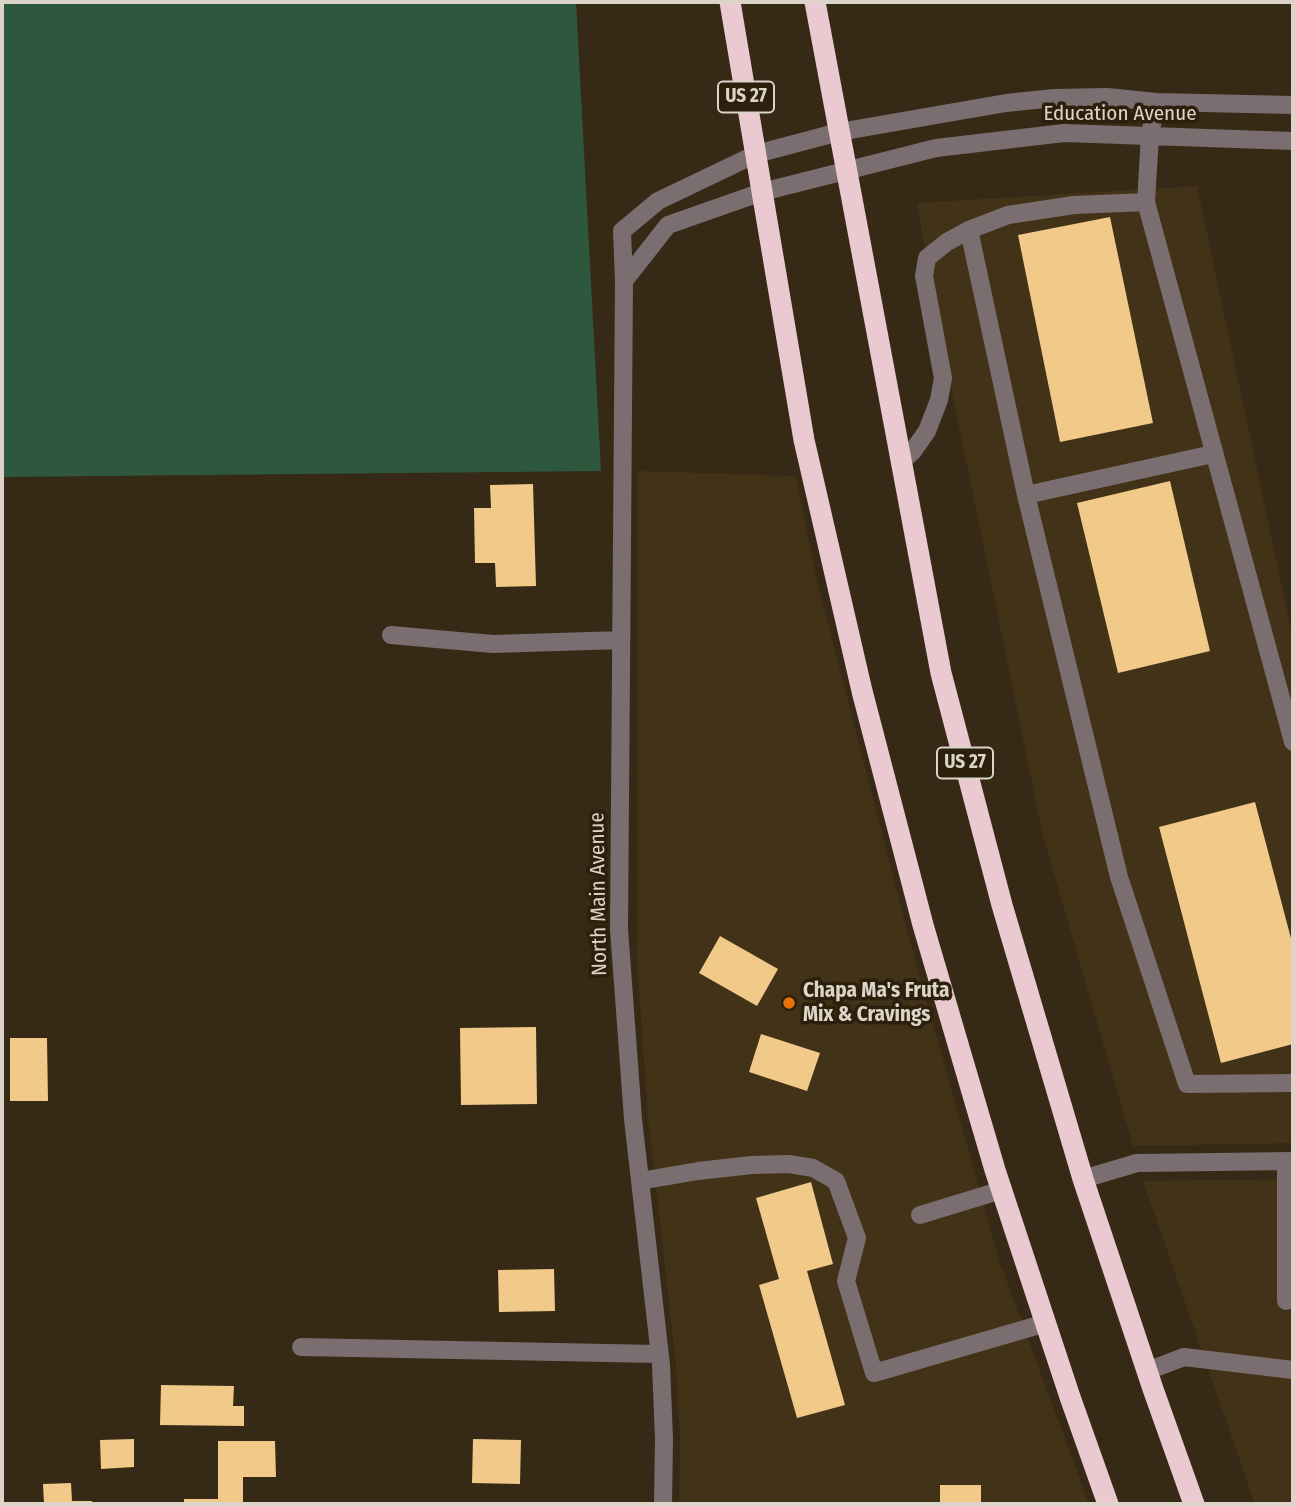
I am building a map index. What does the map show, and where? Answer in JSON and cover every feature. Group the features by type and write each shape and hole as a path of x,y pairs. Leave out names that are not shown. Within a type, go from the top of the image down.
{"highway":[{"name":"US 27","path":"730,2 804,440 862,691 923,925 1002,1189 1108,1504"},
{"name":"US 27","path":"814,2 941,673 1002,905 1083,1179 1194,1504"}],"street":[{"path":"756,154 839,132 1006,103 1054,98 1107,97 1156,102 1293,105"},
{"path":"1156,102 1150,135 1146,202 1293,742"},
{"name":"Education Avenue","path":"624,281 668,225 762,192 906,155 981,141 1064,133 1293,141"},
{"name":"North Main Avenue","path":"663,1504 664,1438 660,1364 633,1119 619,929 624,281 622,231 658,201 756,154"},
{"path":"901,462 913,452 927,431 939,400 943,379 924,268 927,258 969,230 1008,215 1047,208 1146,202"},
{"path":"969,230 1026,495 1119,877 1187,1083 1293,1083"},
{"path":"1026,495 1213,454"},
{"path":"391,635 493,644 621,640"},
{"path":"1083,1179 1137,1163 1290,1161 1286,1301"},
{"path":"640,1181 698,1171 789,1164 813,1168 836,1181 857,1238 846,1281 874,1373 1046,1323"},
{"path":"920,1215 1002,1189"},
{"path":"302,1347 658,1354"},
{"path":"1147,1371 1184,1357 1293,1370"}],"shaded area":[{"path":"1197,186 1293,639 1293,1143 1133,1146 1043,836 936,314 917,203"},
{"path":"638,471 796,476 815,573 908,934 1000,1263 1089,1504 679,1504 680,1439 676,1364 648,1117 637,962"},
{"path":"1293,1179 1293,1504 1255,1504 1143,1181"}],"green space":[{"path":"2,2 576,2 601,471 2,477"}],"building":[{"path":"1110,217 1153,423 1060,442 1018,235"},
{"path":"1170,481 1210,651 1118,673 1077,503"},
{"path":"533,484 536,586 496,587 495,563 475,563 474,508 491,508 490,485"},
{"path":"1255,802 1293,946 1293,1044 1221,1063 1159,827"},
{"path":"720,936 778,969 757,1006 699,973"},
{"path":"536,1027 537,1104 461,1105 460,1028"},
{"path":"761,1034 820,1053 807,1091 749,1072"},
{"path":"10,1038 47,1038 48,1101 10,1101"},
{"path":"811,1182 833,1264 807,1271 845,1405 797,1418 759,1285 779,1279 756,1198"},
{"path":"554,1269 555,1311 499,1312 498,1270"},
{"path":"161,1385 234,1386 233,1406 244,1406 244,1426 160,1425"},
{"path":"134,1439 134,1467 101,1469 100,1440"},
{"path":"473,1439 521,1440 520,1484 472,1483"},
{"path":"218,1441 275,1441 276,1477 243,1477 243,1504 184,1504 184,1499 218,1499"},
{"path":"71,1483 72,1501 92,1501 92,1504 44,1504 43,1484"},
{"path":"940,1485 981,1485 981,1504 940,1504"}],"place":[{"name":"Chapa Ma's Fruta Mix & Cravings","path":"789,1003"}]}
